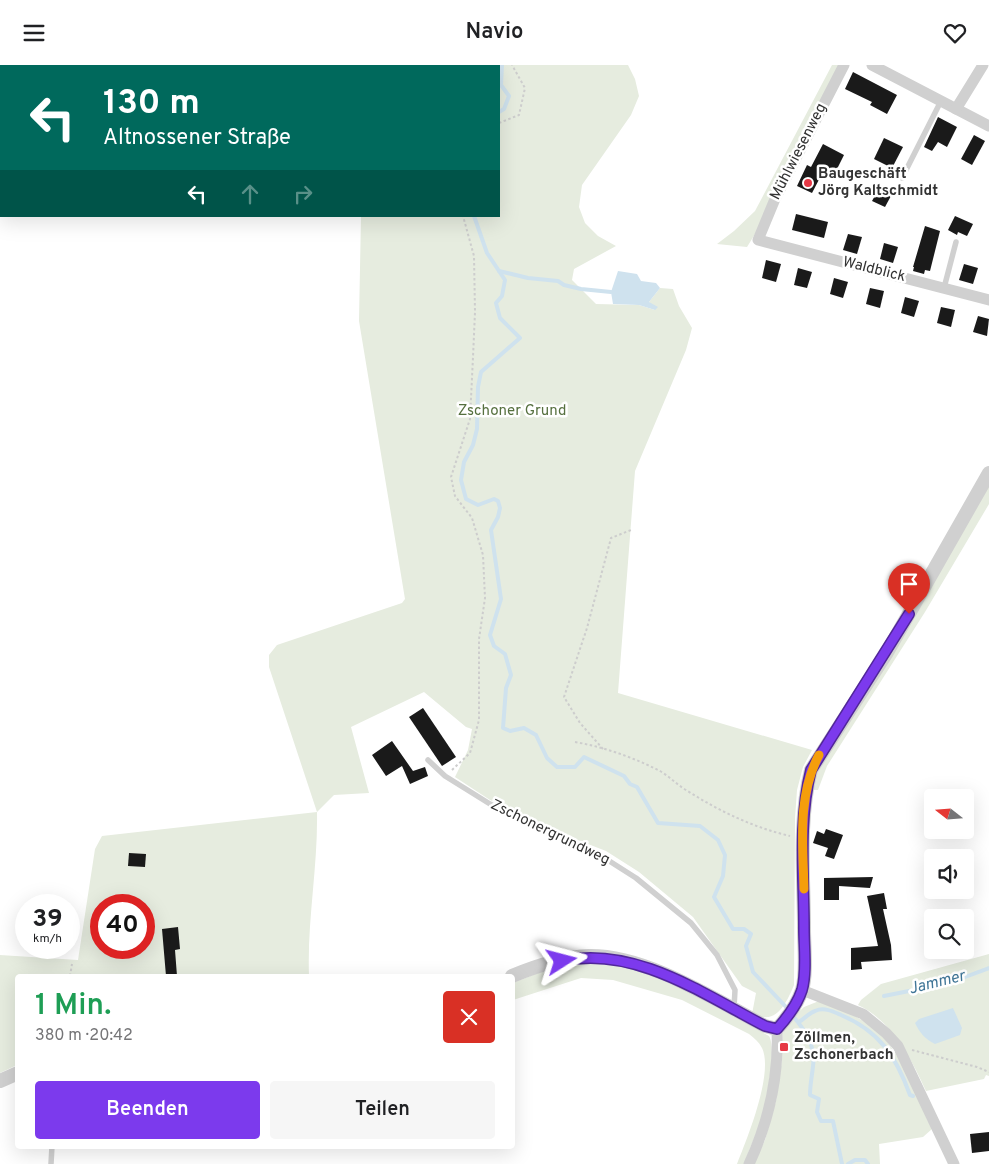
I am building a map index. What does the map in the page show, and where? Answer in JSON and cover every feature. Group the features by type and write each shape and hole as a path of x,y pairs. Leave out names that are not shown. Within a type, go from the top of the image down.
{"street":[{"name":"Mühlwiesenweg","path":"758,240 774,199 844,65"},
{"path":"872,65 989,126"},
{"path":"956,109 983,65"},
{"name":"Waldblick","path":"758,240 989,300"},
{"path":"749,1164 758,1144 773,1098 780,1026 796,1005 802,989 804,949 803,839 805,798 811,770 886,653 989,473"},
{"path":"515,975 548,963 577,957 613,958 639,965 683,983 765,1026 780,1026"},
{"path":"802,989 863,1013 898,1046 954,1164"},
{"path":"0,1081 15,1074"}],"lane":[{"path":"902,178 941,101"},
{"path":"944,288 956,242"},
{"name":"Zschonergrundweg","path":"428,760 445,776 490,805 603,857 636,878 691,923 717,955 735,990 734,1010"},
{"path":"51,1164 52,1149"}],"path":[{"path":"500,123 519,115 525,88 512,65"},
{"path":"445,776 470,753 479,720 479,639 485,598 482,555 472,518 455,496 451,477 470,419 474,339 474,256 463,217"},
{"path":"603,749 580,723 564,697 587,628 612,538 631,530"},
{"path":"575,742 622,754 660,771 684,789 731,817 765,830 803,839"},
{"path":"70,974 72,963"},
{"path":"898,1046 978,1067 989,1072"}],"green space":[{"name":"Zschoner Grund","path":"500,65 628,65 635,79 639,96 631,115 582,185 579,207 585,223 598,236 616,246 574,269 572,280 596,304 639,305 655,310 649,302 660,288 673,289 679,306 692,328 686,350 635,471 618,693 812,750 803,767 797,790 795,818 794,985 783,1006 775,1015 763,1017 752,1014 756,993 742,986 693,917 639,872 606,851 557,832 490,800 455,777 468,750 472,729 466,727 424,692 351,727 369,793 334,795 317,812 269,667 269,655 277,645 402,603 405,599 359,321 361,217 500,217"},
{"path":"832,65 841,65 760,226 747,247 717,244 755,211"},
{"path":"989,483 989,504 925,612 827,766 818,790 812,790 814,776"},
{"path":"317,812 309,974 15,974 15,1066 0,1073 0,955 15,956 15,959 78,960 80,959 80,947 95,849 102,836"},
{"path":"989,954 989,1076 986,1075 984,1079 926,1091 907,1054 891,1031 870,1012 858,1005 861,1000 881,984"},
{"path":"588,961 625,965 681,988 769,1036 772,1053 770,1077 761,1120 744,1164 737,1164 758,1106 765,1073 765,1059 762,1048 755,1039 749,1034 682,1000 613,980 581,978 515,999 515,982 548,969"},
{"path":"819,1001 862,1020 883,1037 905,1069 932,1129 923,1137 879,1144 880,1164 754,1164 765,1140 776,1101 782,1060 783,1033 792,1018 804,1007"}],"water":[{"path":"618,271 637,274 641,281 656,283 660,288 649,302 658,307 655,310 639,305 613,304 611,292"},
{"path":"953,1008 962,1028 960,1035 935,1044 923,1035 915,1023 919,1019"}],"building":[{"path":"853,72 897,95 887,114 870,105 872,102 845,89"},
{"path":"938,117 957,127 947,147 938,142 932,151 924,147"},
{"path":"974,135 985,141 972,165 961,159"},
{"path":"884,138 903,147 892,168 874,159"},
{"path":"823,144 844,155 834,175 824,170 812,193 797,186 807,165 811,167"},
{"path":"880,187 892,194 885,207 872,201"},
{"path":"796,214 828,222 824,238 792,230"},
{"path":"955,216 973,224 967,236 958,232 957,235 948,230"},
{"path":"925,226 940,231 930,271 925,270 924,274 913,271 913,267"},
{"path":"848,234 862,237 857,254 843,250"},
{"path":"884,243 898,247 893,263 880,259"},
{"path":"766,260 781,264 776,282 762,278"},
{"path":"964,264 978,268 973,284 959,280"},
{"path":"798,268 812,272 807,288 794,285"},
{"path":"834,278 848,282 843,298 830,294"},
{"path":"870,288 884,291 880,308 866,304"},
{"path":"905,297 919,301 914,317 901,313"},
{"path":"941,307 955,310 951,327 937,323"},
{"path":"978,316 989,319 987,336 973,332"},
{"path":"423,708 456,757 442,766 409,717"},
{"path":"392,741 413,771 425,767 428,776 410,784 402,766 386,776 372,755"},
{"path":"826,829 843,835 834,859 825,856 828,848 813,843 817,831 824,834"},
{"path":"129,853 146,854 145,867 128,866"},
{"path":"873,877 870,888 839,886 839,900 824,900 824,878"},
{"path":"884,893 887,909 883,909 891,945 892,960 861,962 862,969 851,970 851,948 878,946 867,896"},
{"path":"178,927 180,949 175,950 177,974 166,974 162,929"},
{"path":"989,1132 989,1151 972,1153 970,1134"}],"waterway":[{"path":"500,111 504,109 509,96 501,85 502,65"},
{"path":"474,217 487,253 505,280 502,296 496,303 500,318 520,338 481,372 478,387 477,429 473,445 464,462 461,480 466,499 478,505 494,499 498,501 500,508 498,517 491,530 501,599 490,635 494,646 505,654 511,675 506,688 503,728 510,731 524,728 536,735 547,758 557,767 575,767 584,757 624,776 630,784 637,787 658,823 700,826 718,840 725,855 723,876 714,897 733,929 744,929 751,934 746,946 753,972 788,1009"},
{"path":"499,271 528,278 558,281 564,285 581,289 611,292"},
{"name":"Jammer","path":"884,996 949,983 989,968"},
{"path":"799,1022 813,1012 825,1009 854,1021 876,1037 884,1046 899,1068 910,1095 913,1096"},
{"path":"792,1015 805,1032 811,1045 813,1059 810,1095 819,1099 817,1112 821,1121 833,1121 842,1164"},
{"path":"848,1164 855,1160 865,1160 868,1164"}],"slow traffic":[{"path":"804,889 803,814 811,770 819,755"}],"place":[{"name":"Baugeschäft Jörg Kaltschmidt","path":"808,183"},
{"name":"Zöllmen, Zschonerbach","path":"784,1047"}],"route":[{"path":"562,961 590,956 626,960 683,983 765,1026 777,1029 796,1005 802,989 804,949 803,814 811,770 909,614"}]}
